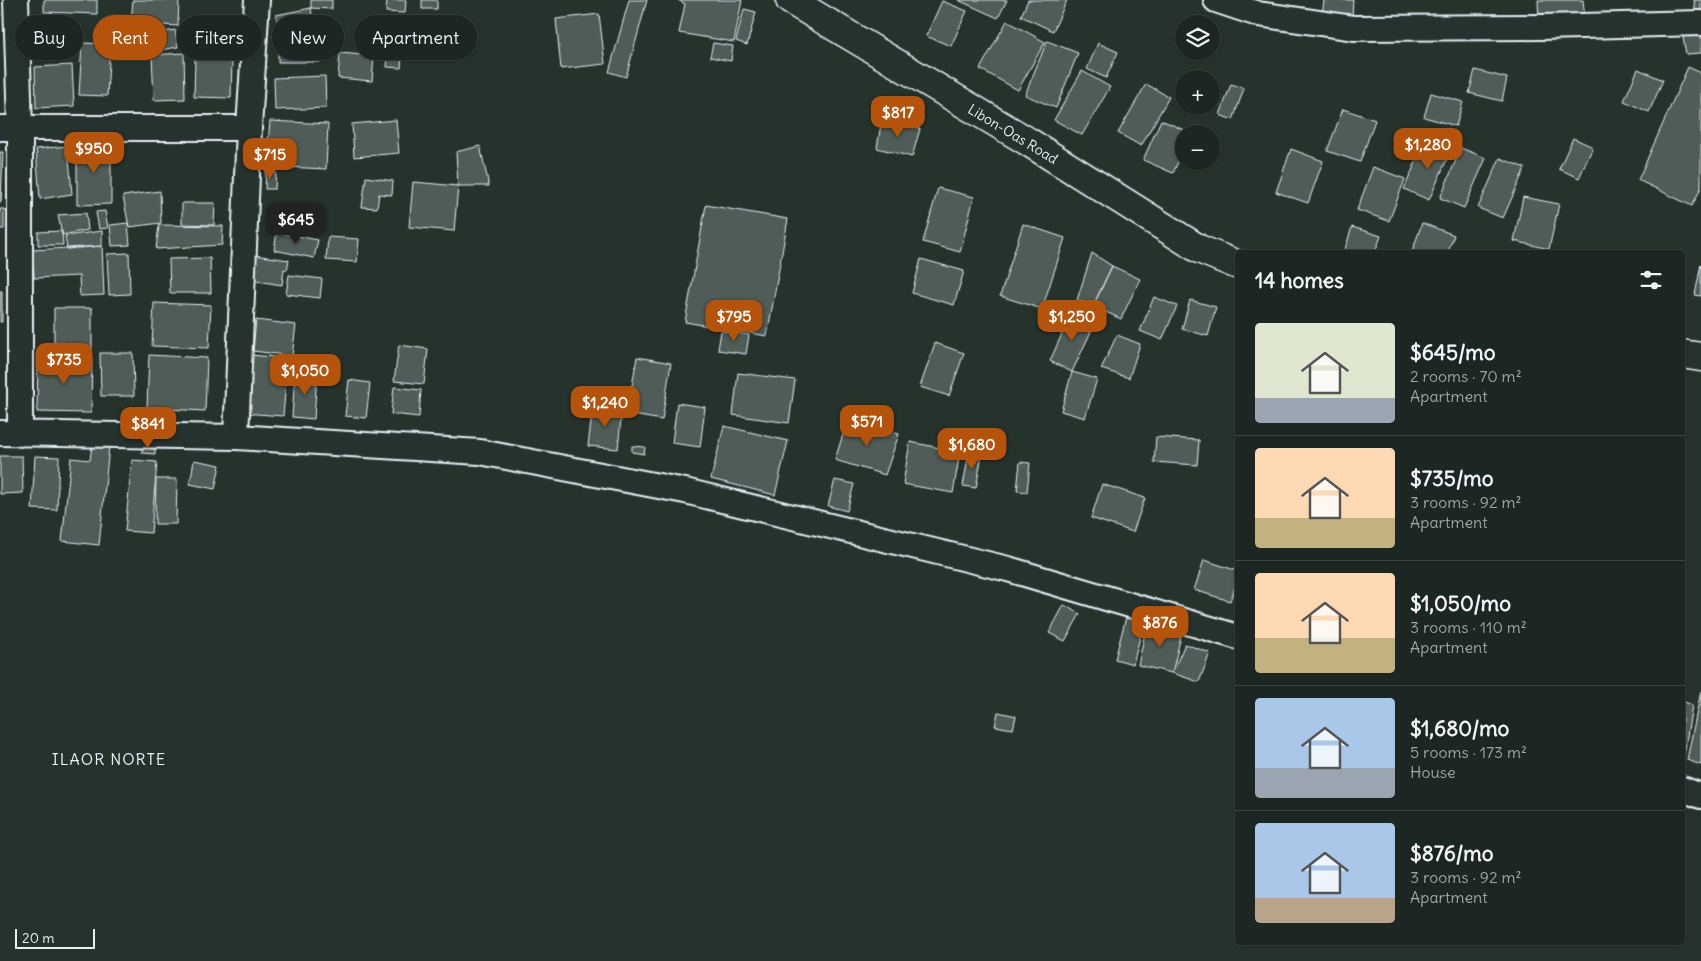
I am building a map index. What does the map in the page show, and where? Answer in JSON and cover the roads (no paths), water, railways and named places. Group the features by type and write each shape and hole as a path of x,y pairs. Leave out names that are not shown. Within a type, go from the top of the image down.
{"main road":[{"name":"Libon-Oas Road","path":"790,0 1027,141 1199,249 1235,264"},
{"path":"1685,354 1701,357"}],"street":[{"path":"16,0 10,128 10,433 236,437 480,452 685,491 1008,569 1235,636"},
{"path":"236,437 249,128 257,0"},
{"path":"1216,0 1258,14 1354,28 1542,27 1701,23"},
{"path":"10,128 249,128"},
{"path":"1685,790 1701,796"}],"district":[{"name":"ILAOR NORTE","path":"109,759"}]}
